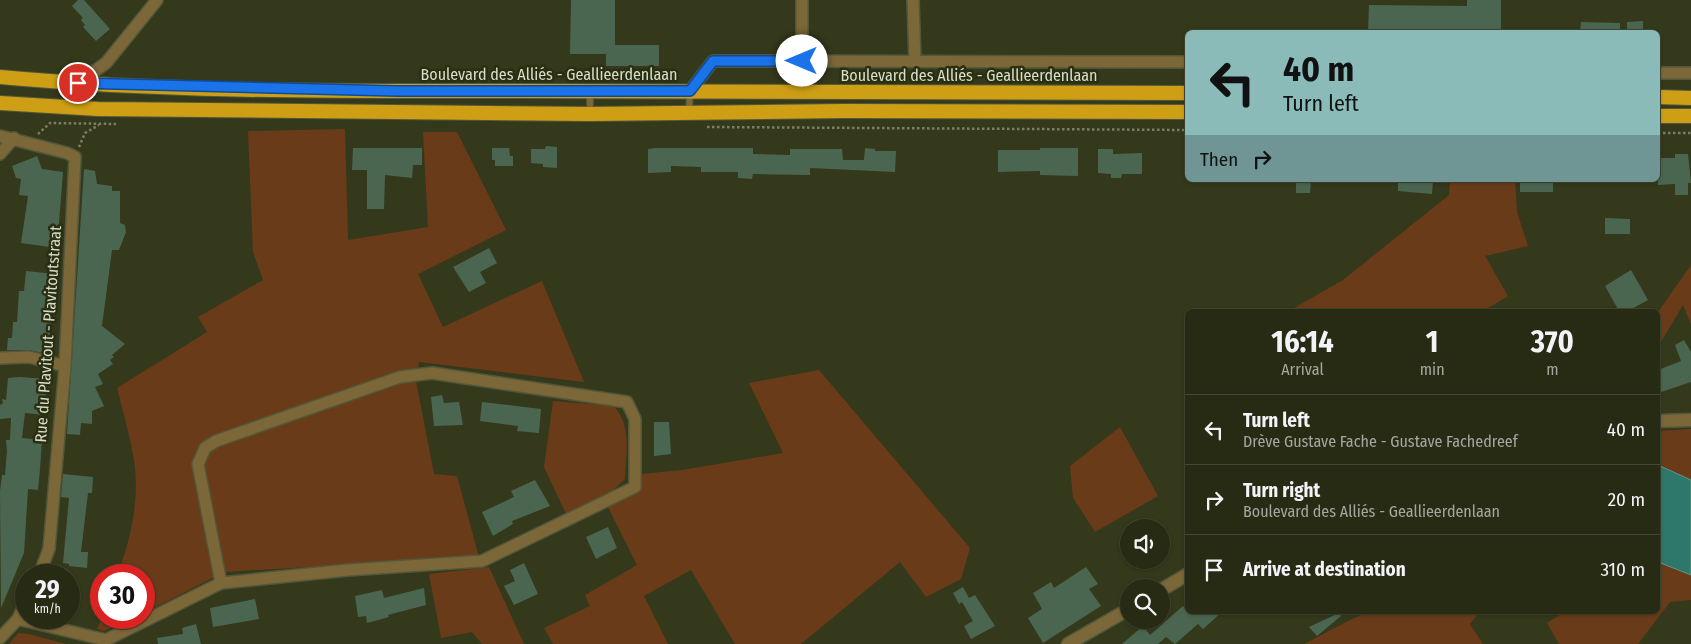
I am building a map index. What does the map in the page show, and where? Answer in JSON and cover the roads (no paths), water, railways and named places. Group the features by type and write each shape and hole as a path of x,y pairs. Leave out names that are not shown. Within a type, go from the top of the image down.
{"highway":[{"name":"Boulevard des Alliés - Geallieerdenlaan","path":"0,77 78,83 240,88 590,92 1185,93"},
{"path":"1660,98 1691,98"},
{"path":"0,103 98,109 590,114 844,111 1185,112"},
{"path":"1660,116 1691,116"}],"street":[{"path":"78,83 106,63 157,0"},
{"path":"802,0 802,61"},
{"path":"913,0 915,61"},
{"path":"690,91 713,61 1185,62"},
{"path":"1660,73 1691,73"},
{"path":"0,136 14,138"},
{"path":"0,154 14,138"},
{"name":"Rue du Plavitout - Plavitoutstraat","path":"14,138 67,152 75,157 64,366 49,549 43,564"},
{"path":"0,358 30,357 64,366"},
{"path":"60,629 106,640 221,583 348,570 482,561 635,487 635,419 628,402 432,374 400,378 216,441 205,448 198,464 221,583"},
{"path":"1660,421 1691,420"},
{"path":"1170,585 1185,576"},
{"path":"1068,644 1120,614"},
{"path":"0,638 15,622"}],"lane":[{"path":"689,114 690,91"},
{"path":"590,92 590,114"}],"water":[{"path":"1660,466 1691,480 1691,575 1660,563"}]}
